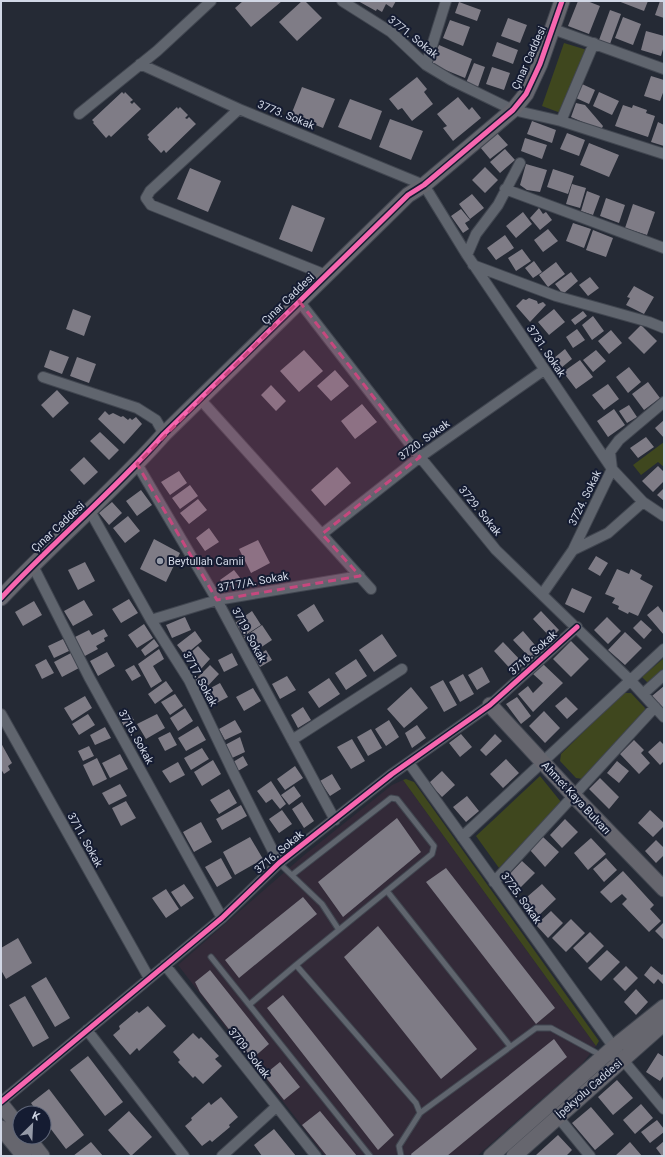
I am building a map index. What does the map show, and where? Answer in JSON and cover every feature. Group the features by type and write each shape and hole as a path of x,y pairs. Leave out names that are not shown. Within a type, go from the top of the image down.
{"street":[{"path":"79,114 140,64 211,1"},
{"name":"3771. Sokak","path":"342,1 391,32 426,65 451,80 513,110 561,121 664,154"},
{"path":"426,65 446,1"},
{"name":"Çınar Caddesi","path":"1,598 32,564 90,511 137,464 164,434 408,195 424,185 513,110 526,94 553,29 562,1"},
{"path":"553,29 594,42 664,69"},
{"path":"561,121 594,42"},
{"name":"3773. Sokak","path":"140,64 239,109 424,185"},
{"path":"239,109 150,191 146,198 151,206 326,275"},
{"path":"467,255 476,234 498,205 505,189 520,163"},
{"name":"3731. Sokak","path":"424,185 473,265 612,470 643,502 664,516"},
{"path":"505,189 664,248"},
{"path":"473,265 556,296 649,322 664,328"},
{"name":"3729. Sokak","path":"299,301 420,457 496,550 543,593 630,680 664,717"},
{"name":"3720. Sokak","path":"322,534 420,457 544,370"},
{"path":"43,377 138,408 156,420 164,434"},
{"path":"200,399 371,589"},
{"name":"3724. Sokak","path":"543,593 573,550 612,470 610,452 618,440 664,402"},
{"name":"3719. Sokak","path":"137,464 217,600 335,820"},
{"path":"573,550 608,533 643,502"},
{"name":"3717. Sokak","path":"90,511 151,620 189,680 279,863"},
{"name":"3715. Sokak","path":"32,564 89,676 222,918"},
{"name":"3717/A. Sokak","path":"151,620 217,600 360,576"},
{"name":"3716. Sokak","path":"1,1103 222,918 279,863 409,763 490,705 577,628"},
{"path":"462,837 664,649"},
{"path":"292,740 402,669"},
{"path":"643,694 664,674"},
{"name":"Ahmet Kaya Bulvarı","path":"490,705 572,795 664,889"},
{"path":"494,882 572,795 655,707"},
{"name":"3711. Sokak","path":"1,714 149,978"},
{"name":"3725. Sokak","path":"409,763 494,882 609,1052 622,1060 664,1109"},
{"name":"3709. Sokak","path":"165,965 316,1156"},
{"path":"491,1156 609,1052 664,1007"},
{"name":"İpekyolu Caddesi","path":"514,1156 664,1023"},
{"path":"87,1030 184,1156"},
{"path":"1,1103 12,1117"},
{"path":"222,1156 276,1107"},
{"path":"558,1116 590,1156"},
{"path":"1,1128 24,1156"},
{"path":"33,1145 42,1156"}],"lane":[{"path":"250,1004 432,854 434,848 398,799 393,798 389,799 292,875"},
{"path":"279,863 322,904 340,930"},
{"path":"387,891 510,1046"},
{"path":"211,957 370,1156"},
{"path":"296,965 416,1104 420,1113"},
{"path":"401,1156 399,1146 420,1113 536,1028 551,1028 609,1052"}],"highlighted area":[{"path":"299,301 420,457 322,534 360,576 217,600 137,464"}],"shaded area":[{"path":"403,780 596,1046 582,1064 477,1156 325,1156 178,965 303,856 392,785"}],"green space":[{"path":"564,43 587,50 561,111 558,112 542,106"},
{"path":"664,442 664,467 658,462 641,475 633,465"},
{"path":"664,658 664,669 649,684 642,677"},
{"path":"623,693 631,693 645,708 644,715 583,779 576,778 560,761 561,754"},
{"path":"540,776 561,802 499,868 476,836"},
{"path":"406,779 414,782 599,1041 596,1046 403,780"}],"building":[{"path":"243,1 282,1 251,27 235,8"},
{"path":"302,1 305,1 322,18 297,41 279,22"},
{"path":"358,1 396,1 392,8 386,4 382,12 377,9 376,11"},
{"path":"578,1 587,1 600,6 589,34 568,26"},
{"path":"618,1 648,1 644,11"},
{"path":"660,1 664,1 664,18 655,15"},
{"path":"459,2 481,10 477,21 455,13"},
{"path":"610,10 621,14 610,44 599,40"},
{"path":"623,17 641,24 633,45 615,38"},
{"path":"508,18 527,25 520,43 501,36"},
{"path":"450,20 470,27 463,46 443,38"},
{"path":"646,31 664,36 664,46 661,56 641,50"},
{"path":"497,42 518,50 513,64 492,56"},
{"path":"439,45 472,59 465,78 431,64"},
{"path":"474,63 485,67 478,87 466,83"},
{"path":"492,67 510,73 504,90 486,84"},
{"path":"651,76 664,80 664,90 660,101 644,96"},
{"path":"417,77 427,89 424,92 433,104 412,121 402,108 398,110 389,99"},
{"path":"582,84 595,90 589,104 576,98"},
{"path":"302,87 335,99 323,128 291,115"},
{"path":"122,92 124,94 125,92 133,100 130,102 132,104 134,102 141,109 111,137 109,135 106,138 92,120"},
{"path":"599,92 619,101 612,115 593,106"},
{"path":"458,97 469,110 472,107 481,118 453,141 443,128 447,126 437,114"},
{"path":"350,99 382,111 371,140 338,127"},
{"path":"576,103 585,105 603,126 601,130 571,117"},
{"path":"623,105 632,108 633,105 647,110 646,113 655,116 648,137 615,126"},
{"path":"177,107 178,109 180,107 188,115 185,118 187,119 189,117 196,124 166,153 164,150 161,153 148,139 149,137 147,135"},
{"path":"390,119 423,131 411,160 379,147"},
{"path":"532,121 556,130 552,143 527,134"},
{"path":"658,122 664,125 664,146 651,142"},
{"path":"497,133 508,145 490,159 480,147"},
{"path":"567,133 585,140 579,156 560,149"},
{"path":"525,138 547,145 542,159 521,151"},
{"path":"589,143 619,155 609,177 580,165"},
{"path":"505,149 515,160 500,173 490,162"},
{"path":"526,164 547,170 540,192 527,190 520,185"},
{"path":"485,167 498,180 485,193 472,180"},
{"path":"190,168 221,181 208,212 177,199"},
{"path":"553,169 574,176 568,194 547,187"},
{"path":"572,184 586,188 580,208 566,204"},
{"path":"587,191 600,196 593,215 581,211"},
{"path":"472,194 484,208 470,219 459,204"},
{"path":"606,198 625,205 619,223 600,216"},
{"path":"633,204 655,212 647,235 625,228"},
{"path":"292,205 325,218 312,252 279,239"},
{"path":"539,208 543,214 546,212 552,220 540,230 530,218"},
{"path":"461,209 470,220 465,223 469,229 463,233 451,216"},
{"path":"523,212 532,224 516,238 506,226"},
{"path":"573,223 591,229 584,248 566,241"},
{"path":"548,229 558,241 543,252 534,240"},
{"path":"593,230 613,238 606,257 586,250"},
{"path":"505,235 514,248 496,260 487,248"},
{"path":"522,249 531,261 516,271 508,258"},
{"path":"534,261 542,272 533,278 525,268"},
{"path":"556,262 565,274 548,287 539,275"},
{"path":"571,272 578,281 563,294 555,284"},
{"path":"590,277 599,288 588,296 579,285"},
{"path":"634,286 654,297 644,314 626,305 630,298 627,297"},
{"path":"529,298 537,301 538,304 543,302 546,305 530,322 516,306 523,299 526,300"},
{"path":"73,309 91,316 84,336 66,329"},
{"path":"554,309 565,322 549,335 538,322"},
{"path":"583,311 587,316 575,325 571,320"},
{"path":"593,316 604,331 592,340 582,325"},
{"path":"641,325 657,341 644,354 628,338"},
{"path":"577,329 585,340 573,348 566,337"},
{"path":"611,330 622,343 609,354 598,341"},
{"path":"565,349 572,359 561,368 554,358"},
{"path":"50,350 69,357 62,374 44,367"},
{"path":"304,350 323,371 299,392 280,371"},
{"path":"596,350 606,361 593,372 583,360"},
{"path":"77,357 96,364 89,383 70,376"},
{"path":"580,360 593,377 576,389 563,372"},
{"path":"629,367 641,382 628,393 616,377"},
{"path":"335,370 349,386 331,401 317,386"},
{"path":"648,382 660,398 644,410 632,394"},
{"path":"608,384 619,399 604,410 592,395"},
{"path":"271,385 286,401 276,411 261,395"},
{"path":"57,390 69,403 53,418 41,405"},
{"path":"362,404 377,422 355,439 341,421"},
{"path":"629,405 637,417 627,423 619,411"},
{"path":"614,409 625,425 608,437 597,421"},
{"path":"105,411 109,415 113,413 121,417 123,416 128,420 130,418 132,420 136,417 142,424 124,444 98,419"},
{"path":"664,420 664,438 655,428"},
{"path":"100,432 119,450 109,460 90,441"},
{"path":"646,437 654,447 638,458 630,448"},
{"path":"84,457 98,472 84,485 70,470"},
{"path":"658,466 664,472 664,481 653,492 642,481"},
{"path":"337,467 351,483 325,506 311,490"},
{"path":"179,471 187,483 170,495 161,482"},
{"path":"190,485 198,496 180,509 172,498"},
{"path":"664,488 664,501 657,495"},
{"path":"141,490 152,505 137,516 126,501"},
{"path":"198,499 207,510 189,524 180,513"},
{"path":"112,502 122,513 109,525 99,513"},
{"path":"128,516 140,531 125,543 113,528"},
{"path":"209,528 219,542 205,551 196,538"},
{"name":"Beytullah Camii","path":"154,539 180,553 166,582 140,569"},
{"path":"258,540 270,563 251,573 239,549"},
{"path":"596,556 608,563 600,576 588,569"},
{"path":"85,562 95,581 78,590 68,570"},
{"path":"617,569 629,574 631,569 642,575 640,579 653,586 638,616 629,612 628,614 618,609 619,606 612,603 615,598 605,594"},
{"path":"234,570 241,579 227,589 220,580"},
{"path":"572,588 592,597 584,613 565,604"},
{"path":"129,599 138,613 121,623 112,609"},
{"path":"84,600 93,615 73,626 64,611"},
{"path":"34,601 42,615 23,626 15,612"},
{"path":"314,604 324,621 308,632 297,615"},
{"path":"658,606 664,614 664,635 647,615"},
{"path":"252,611 261,625 244,636 235,623"},
{"path":"541,611 559,630 551,638 533,619"},
{"path":"185,617 191,630 172,638 166,625"},
{"path":"607,617 621,631 608,644 594,630"},
{"path":"641,620 652,630 644,639 633,628"},
{"path":"144,624 153,638 137,648 128,635"},
{"path":"262,625 272,640 254,652 244,637"},
{"path":"104,629 108,636 104,638 105,641 96,646 98,649 83,657 73,638 89,630 92,635"},
{"path":"195,631 202,641 185,655 177,645"},
{"path":"523,631 540,651 531,659 513,640"},
{"path":"625,632 642,648 625,665 608,650"},
{"path":"382,634 397,656 374,672 359,650"},
{"path":"63,639 69,651 54,658 48,646"},
{"path":"154,639 159,646 145,656 141,650"},
{"path":"571,641 589,659 571,677 553,659"},
{"path":"503,642 524,664 514,673 494,651"},
{"path":"198,646 210,659 200,670 187,656"},
{"path":"159,649 164,659 153,666 162,681 151,688 138,664"},
{"path":"266,650 272,660 260,667 254,658"},
{"path":"107,652 115,666 98,676 90,661"},
{"path":"71,653 79,668 62,677 54,662"},
{"path":"232,653 238,665 224,672 218,660"},
{"path":"46,659 54,673 42,679 35,665"},
{"path":"356,659 367,676 346,690 335,673"},
{"path":"543,664 563,683 533,712 518,694 528,686 533,693 543,683 533,674"},
{"path":"134,665 141,676 132,681 125,670"},
{"path":"210,665 219,674 205,689 195,680"},
{"path":"482,667 490,682 477,690 468,675"},
{"path":"463,674 474,694 460,702 449,682"},
{"path":"287,676 296,690 280,699 272,684"},
{"path":"329,678 340,694 319,708 308,692"},
{"path":"443,680 457,705 444,712 430,687"},
{"path":"166,681 173,691 155,704 148,694"},
{"path":"220,683 228,697 213,705 205,691"},
{"path":"664,686 664,710 652,696"},
{"path":"411,687 428,708 404,728 387,709"},
{"path":"253,688 261,701 244,711 236,697"},
{"path":"175,694 183,706 170,715 161,702"},
{"path":"85,696 92,708 72,721 64,708"},
{"path":"517,697 531,716 521,724 506,704"},
{"path":"566,697 578,709 567,719 555,706"},
{"path":"303,707 311,720 298,728 291,715"},
{"path":"126,708 134,720 124,726 117,713"},
{"path":"185,708 193,721 178,731 170,718"},
{"path":"544,711 560,728 545,743 529,726"},
{"path":"88,714 95,725 79,735 72,724"},
{"path":"157,714 165,728 146,739 137,724"},
{"path":"235,720 242,732 225,740 219,729"},
{"path":"389,720 399,737 386,746 375,729"},
{"path":"417,725 426,738 412,748 405,733"},
{"path":"198,726 206,740 186,751 178,738"},
{"path":"105,727 111,738 95,745 90,735"},
{"path":"371,729 382,748 368,756 357,737"},
{"path":"170,732 177,745 165,751 158,738"},
{"path":"461,734 472,747 460,757 449,743"},
{"path":"495,734 502,741 486,756 480,750"},
{"path":"240,737 245,752 232,758 225,745"},
{"path":"352,739 365,761 351,769 337,747"},
{"path":"634,740 644,750 641,753 650,763 639,774 620,754"},
{"path":"660,741 664,745 664,761 660,765 648,752"},
{"path":"1,743 12,763 8,766 10,770 4,774 1,769"},
{"path":"89,746 94,756 83,761 78,751"},
{"path":"202,748 209,759 191,770 184,758"},
{"path":"120,754 128,769 110,778 102,763"},
{"path":"243,756 248,765 238,771 233,762"},
{"path":"97,758 107,779 93,786 83,765"},
{"path":"506,759 519,773 503,788 490,774"},
{"path":"213,760 221,774 202,786 194,772"},
{"path":"617,761 629,771 619,783 607,773"},
{"path":"178,762 185,775 170,783 162,771"},
{"path":"295,766 303,778 285,790 277,779"},
{"path":"442,771 455,785 442,797 429,783"},
{"path":"332,774 341,789 330,796 320,781"},
{"path":"600,778 619,797 609,809 589,789"},
{"path":"271,781 286,804 280,809 272,799 266,803 257,791"},
{"path":"120,784 127,796 109,805 102,793"},
{"path":"294,786 301,796 289,805 281,795"},
{"path":"229,789 237,803 219,814 210,800"},
{"path":"467,796 479,811 466,822 453,807"},
{"path":"126,801 136,818 121,826 112,808"},
{"path":"302,802 314,821 304,828 292,809"},
{"path":"241,805 247,816 222,830 216,819"},
{"path":"282,810 292,824 279,833 269,819"},
{"path":"650,810 664,823 664,826 653,837 638,823"},
{"path":"397,818 421,852 343,917 318,882"},
{"path":"565,819 578,832 562,848 550,835"},
{"path":"201,822 212,842 194,852 183,832"},
{"path":"250,837 263,859 235,875 223,852"},
{"path":"543,837 559,852 545,867 530,850"},
{"path":"591,838 606,854 588,870 574,853"},
{"path":"656,840 664,848 664,855 656,863 645,851"},
{"path":"221,858 232,878 217,887 205,867"},
{"path":"606,858 617,870 604,882 593,869"},
{"path":"522,861 535,873 515,893 504,880"},
{"path":"446,868 555,1008 536,1024 426,882"},
{"path":"623,871 654,905 650,909 661,921 649,932 622,904 627,899 622,894 611,903 600,892"},
{"path":"184,884 194,898 181,907 171,892"},
{"path":"542,884 556,899 535,919 520,903"},
{"path":"166,889 179,909 166,918 152,898"},
{"path":"303,897 317,914 239,978 225,960"},
{"path":"551,911 563,923 548,938 536,925"},
{"path":"571,919 585,933 566,952 552,938"},
{"path":"664,922 664,940 655,931"},
{"path":"378,926 477,1049 441,1079 344,957"},
{"path":"590,932 604,946 587,963 573,948"},
{"path":"18,938 32,963 6,979 1,970 1,948"},
{"path":"607,950 620,962 601,981 588,968"},
{"path":"626,966 638,978 625,991 613,979"},
{"path":"651,966 662,975 664,973 664,985 658,979 654,984 644,975"},
{"path":"210,970 269,1044 252,1059 200,992 195,982"},
{"path":"46,977 70,1018 55,1027 31,986"},
{"path":"636,989 648,1002 636,1015 624,1002"},
{"path":"283,995 394,1135 378,1150 267,1008"},
{"path":"25,996 49,1038 33,1047 9,1005"},
{"path":"148,1006 166,1026 139,1051 137,1048 130,1055 113,1035 120,1029 119,1026 137,1011 139,1013"},
{"path":"193,1033 199,1039 201,1037 219,1056 215,1059 222,1066 203,1084 195,1076 193,1078 178,1062 180,1060 173,1052"},
{"path":"554,1039 567,1057 447,1156 412,1156 411,1154"},
{"path":"658,1053 664,1057 664,1075 660,1081 646,1072"},
{"path":"88,1056 123,1102 105,1116 70,1070"},
{"path":"280,1062 300,1087 284,1100 264,1075"},
{"path":"617,1080 633,1098 613,1115 598,1097"},
{"path":"49,1089 84,1135 66,1149 52,1131 52,1105 32,1105 31,1103"},
{"path":"221,1097 238,1117 229,1125 230,1127 212,1142 210,1140 202,1146 185,1126 192,1120 191,1118 209,1102 211,1105"},
{"path":"641,1104 653,1118 635,1134 623,1120"},
{"path":"591,1107 614,1134 595,1150 572,1123"},
{"path":"129,1111 152,1137 131,1156 108,1130"},
{"path":"320,1111 357,1156 327,1156 302,1125"},
{"path":"657,1120 664,1129 664,1132 650,1143 641,1132"},
{"path":"274,1129 296,1156 262,1156 254,1145"},
{"path":"558,1135 572,1150 566,1156 536,1155"},
{"path":"664,1141 664,1156 662,1156 656,1148"},
{"path":"91,1142 103,1156 73,1156"},
{"path":"630,1142 642,1156 615,1156"}],"cycle path":[{"path":"1,598 145,455 164,434 408,195 424,185 513,110 526,94 540,64 562,1"},
{"path":"1,1102 222,918 279,863 392,774 490,705 577,627"}],"place":[{"name":"Beytullah Camii","path":"160,561"}]}
